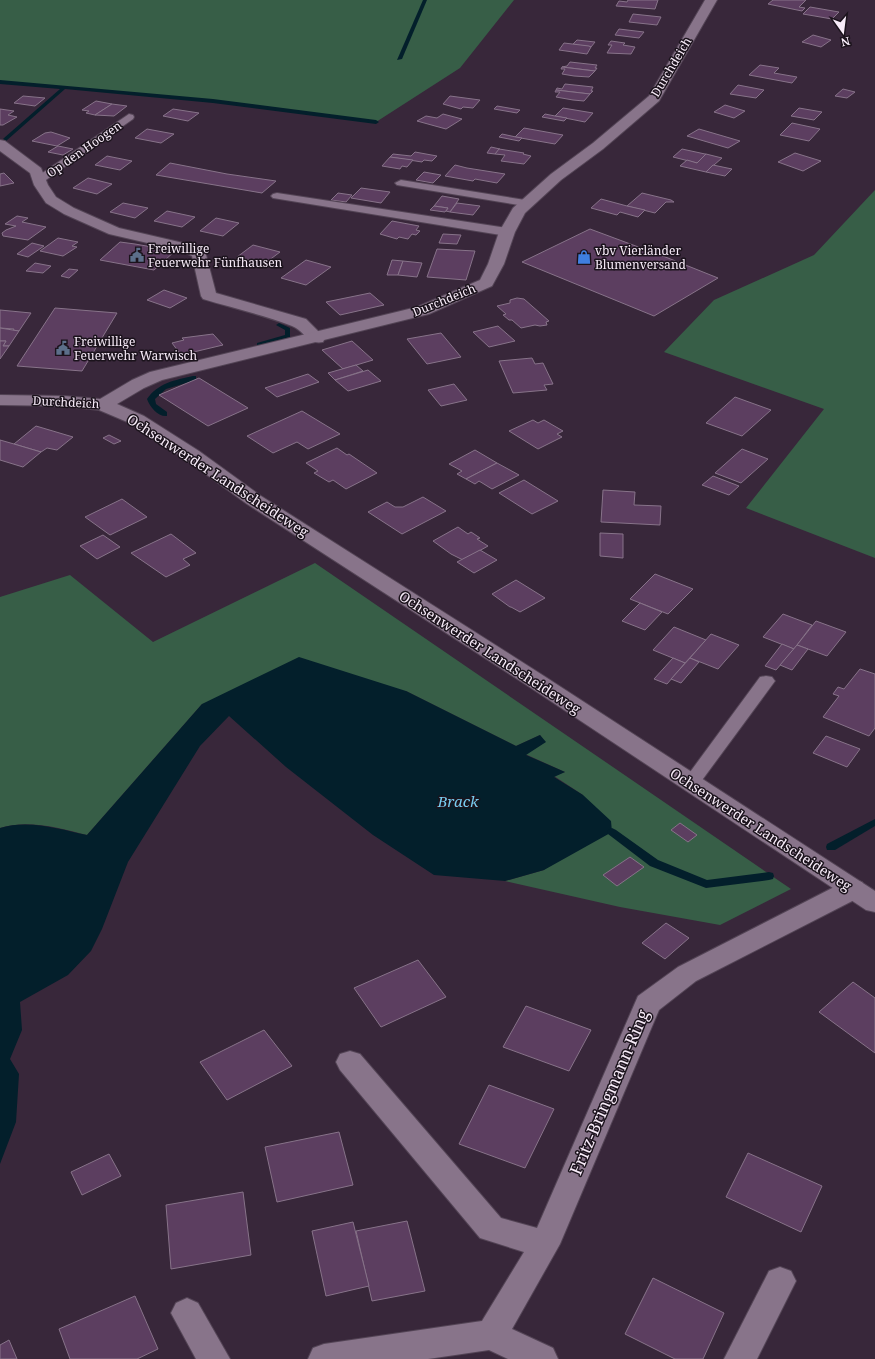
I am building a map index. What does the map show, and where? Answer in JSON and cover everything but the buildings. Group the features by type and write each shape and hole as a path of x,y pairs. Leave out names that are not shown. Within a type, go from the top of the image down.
{"street":[{"name":"Durchdeich","path":"0,400 64,401 103,405 138,384 156,376 423,311 486,283 496,264 507,232 525,203 556,176 598,146 654,98 711,0"},
{"name":"Op den Hoogen","path":"0,144 36,172 51,200 70,211 114,231 187,248 199,254 209,296 300,324 317,338"},
{"name":"Ochsenwerder Landscheideweg","path":"103,405 138,420 192,455 254,500 864,896"},
{"name":"Fritz-Bringmann-Ring","path":"491,1335 545,1244 648,1003 687,974 864,896"},
{"path":"350,1062 491,1229 545,1244"},
{"path":"740,1359 780,1281"},
{"path":"187,1313 214,1359"},
{"path":"331,1358 491,1335 542,1359"}],"lane":[{"name":"Op den Hoogen","path":"39,180 129,117"},
{"path":"401,183 525,203"},
{"path":"277,196 507,232"},
{"path":"691,783 766,681"}],"green space":[{"path":"0,0 514,0 460,68 376,122 213,101 0,81"},
{"path":"875,190 875,558 746,508 824,409 664,352 714,300 814,255"},
{"path":"315,563 791,889 720,925 620,907 505,881 544,870 583,795 554,776 565,772 525,754 545,742 540,735 516,746 406,691 202,704 87,835 55,827 32,824 10,825 0,828 0,597 70,575 153,642"}],"water":[{"name":"Brack","path":"299,657 406,691 516,746 540,735 546,742 526,755 565,772 554,777 583,795 611,821 612,832 544,870 505,881 434,875 373,835 286,767 229,716 200,746 128,862 102,929 91,951 68,975 20,1002 22,1030 10,1059 19,1074 16,1122 0,1164 0,828 22,824 44,826 87,835 202,704"}],"waterway":[{"path":"399,59 425,0"},
{"path":"0,82 64,88"},
{"path":"6,139 64,88"},
{"path":"64,88 213,101 376,122"},
{"path":"259,344 288,336 288,329 279,325"},
{"path":"164,414 153,405 151,399 154,394 164,387 193,378"},
{"path":"831,847 875,822"},
{"path":"612,832 654,863 706,884 769,876"}],"place":[{"name":"Freiwillige Feuerwehr Fünfhausen","path":"137,255"},
{"name":"vbv Vierländer Blumenversand","path":"584,257"},
{"name":"Freiwillige Feuerwehr Warwisch","path":"63,348"}]}
